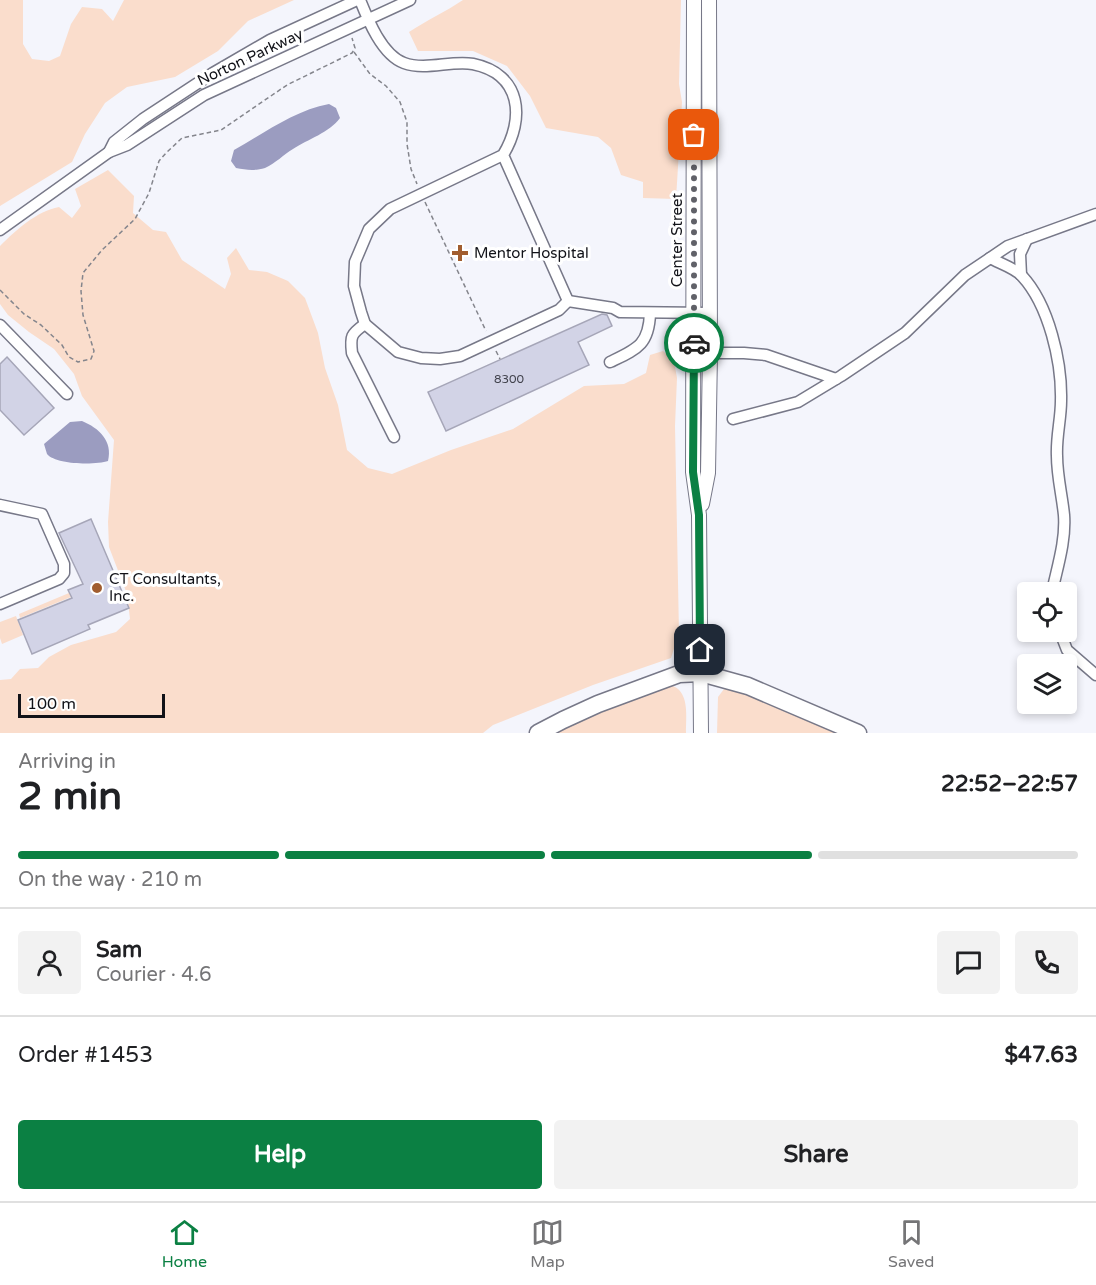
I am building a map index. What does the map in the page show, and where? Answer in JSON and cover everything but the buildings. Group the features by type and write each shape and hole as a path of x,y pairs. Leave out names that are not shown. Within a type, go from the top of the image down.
{"highway":[{"path":"538,733 608,700 679,674 701,673 748,686 858,733"}],"main road":[{"name":"Center Street","path":"694,0 693,472 699,515 701,733"},
{"name":"Center Street","path":"699,515 708,473 709,0"}],"street":[{"path":"358,0 382,45 404,63 429,66 472,64 488,69 504,80 514,95 516,115 515,133 503,155 390,209 369,229 355,262 354,286 365,324 398,351 421,358 440,359 460,356 559,310 568,301"},
{"name":"Norton Parkway","path":"109,152 114,142 136,125 213,73 270,40 358,0"},
{"name":"Norton Parkway","path":"0,230 109,152 127,145 204,95 410,0"},
{"path":"503,155 568,301"},
{"path":"733,419 798,402 905,333 965,275 1008,246 1096,214"},
{"path":"1021,275 1020,254 1027,239"},
{"path":"990,258 1021,275 1040,303 1054,342 1061,402 1057,435 1058,485 1064,516 1054,582"},
{"path":"568,301 613,308 620,312 710,313"},
{"path":"610,362 640,346 650,327 650,312"},
{"path":"365,324 353,333 352,353 394,437"},
{"path":"1,328 67,394"},
{"path":"694,353 766,355 836,379"},
{"path":"0,505 42,514 64,564 64,573 59,579 0,604"},
{"path":"1064,642 1067,650 1096,675"}],"path":[{"path":"0,290 24,314 41,325 62,345 69,357 78,362 91,358 94,351 83,315 81,291 83,273 102,250 135,219 149,193 159,161 182,138 221,130 287,85 352,53 355,48 348,28"}],"shaded area":[{"path":"0,0 23,0 23,44 32,59 49,61 60,56 71,24 82,7 102,9 113,21 124,0 294,0 248,21 218,51 175,77 127,87 105,103 85,134 72,162 0,206"},
{"path":"463,0 681,0 679,84 682,102 676,199 643,198 643,182 621,175 611,148 598,137 546,128 530,96 507,66 473,51 418,51 409,32"},
{"path":"108,170 134,196 133,213 153,230 166,232 182,260 225,289 231,274 227,258 236,248 249,270 267,272 288,281 305,298 318,333 325,368 338,405 347,450 368,468 392,474 451,450 513,429 584,386 624,384 646,373 650,355 663,351 674,361 677,378 675,426 679,633 671,658 593,685 493,725 483,733 0,733 0,680 11,679 20,669 38,668 49,657 71,645 116,632 130,619 127,594 109,547 108,522 114,440 82,396 74,374 54,349 8,315 0,304 0,246 27,222 51,209 59,207 72,218 81,206 75,189"},
{"path":"69,593 71,597 20,618 19,614"},
{"path":"16,616 23,635 2,644 0,622"},
{"path":"670,685 681,692 686,704 686,733 549,733 611,705"},
{"path":"724,689 740,690 844,733 717,733 718,697"}],"water":[{"path":"329,104 336,108 340,118 324,132 293,149 269,166 250,170 236,168 231,161 234,150 268,130 304,111"},
{"path":"82,421 94,427 103,436 108,447 108,461 67,462 52,458 47,454 44,444 70,422"}],"way so far":[{"path":"694,135 694,343"}],"place":[{"name":"Mentor Hospital","path":"460,253"},
{"name":"CT Consultants, Inc.","path":"97,588"}],"route":[{"path":"694,343 693,472 699,515 700,650"}]}
